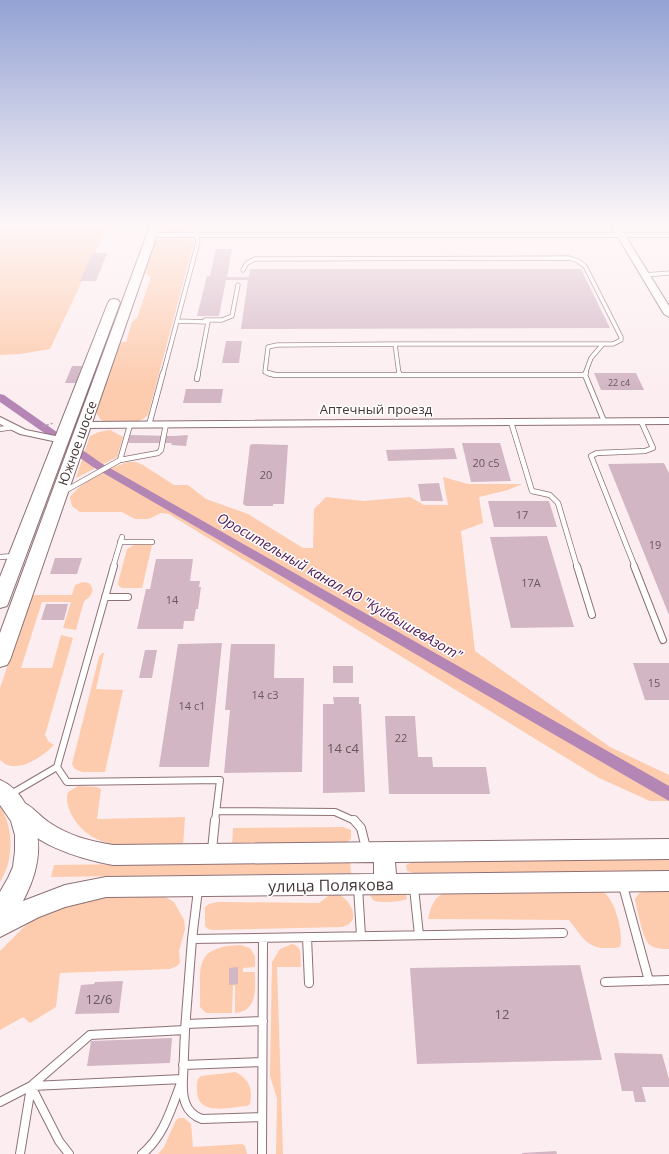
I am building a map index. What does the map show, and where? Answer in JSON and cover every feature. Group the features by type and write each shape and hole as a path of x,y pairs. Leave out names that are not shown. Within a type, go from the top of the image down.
{"main road":[{"name":"Южное шоссе","path":"0,602 62,440 129,280"},
{"name":"Южное шоссе","path":"0,660 84,425 133,280"},
{"path":"7,797 32,823 48,834 65,843 87,851 113,856 669,849"},
{"path":"0,913 19,886 26,864 28,840 24,822 7,797"},
{"path":"375,852 385,884"},
{"name":"улица Полякова","path":"0,926 31,909 64,896 106,887 669,881"}],"street":[{"path":"648,280 669,314"},
{"path":"0,420 13,427 36,435 62,440"},
{"name":"Аптечный проезд","path":"84,425 669,421"}],"lane":[{"path":"149,425 188,280"},
{"path":"585,375 274,375 268,374 265,369 267,349 272,345 603,344 619,342 621,337 592,280"},
{"path":"177,320 222,320 231,317 238,285"},
{"path":"197,379 208,324 207,321 203,320"},
{"path":"395,344 399,375"},
{"path":"603,344 591,358 585,375 604,421"},
{"path":"641,421 653,448 645,450 597,453 591,456 663,640"},
{"path":"512,422 532,491 546,492 554,496 558,503 592,615"},
{"path":"59,494 120,460 158,453 161,450 166,424"},
{"path":"120,460 130,425"},
{"path":"0,429 13,427"},
{"path":"7,797 57,768 121,540 152,542"},
{"path":"0,557 17,556"},
{"path":"105,597 128,597"},
{"path":"57,768 67,782 220,780 212,854"},
{"path":"216,811 335,812 352,817 360,826 365,838 375,852"},
{"path":"622,882 649,980"},
{"path":"358,884 362,936"},
{"path":"414,884 419,935"},
{"path":"198,886 192,939 183,1065 182,1094 185,1106 194,1117 202,1120 262,1117"},
{"path":"192,939 563,933"},
{"path":"306,937 308,983"},
{"path":"262,1154 263,938"},
{"path":"605,982 669,980"},
{"path":"0,1102 31,1086 90,1035 262,1021"},
{"path":"183,1065 262,1062"},
{"path":"31,1086 183,1079"},
{"path":"142,1154 149,1150 159,1138 183,1079"},
{"path":"20,1154 31,1086"},
{"path":"31,1086 59,1141 69,1154"}],"path":[{"path":"39,427 46,426 58,420"}],"shaded area":[{"path":"0,280 83,280 50,349 20,354 0,355"},
{"path":"150,280 184,280 148,415 139,421 127,423 103,421 96,412 121,342 126,342 132,322 137,318"},
{"path":"110,430 123,437 117,457 76,478 90,436 99,432"},
{"path":"128,462 136,462 143,465 174,485 188,485 206,499 248,514 303,548 313,548 314,509 326,497 363,501 410,497 424,505 448,505 443,477 468,484 522,484 508,490 479,497 483,523 461,531 475,651 610,747 669,775 669,801 650,801 599,778 169,514 161,513 149,519 135,519 122,512 80,512 72,506 70,497 82,485 112,468"},
{"path":"134,545 152,545 142,588 122,588 118,585 118,583 127,549"},
{"path":"83,582 89,583 92,588 92,593 84,601 76,630 63,628 71,602 42,602 21,668 52,668 61,635 73,638 45,735 49,742 54,745 43,755 28,763 14,766 6,764 0,760 0,688 32,595 72,595 75,585"},
{"path":"102,653 104,653 96,689 123,690 105,772 82,772 75,769 72,764 99,657"},
{"path":"78,786 97,787 101,789 97,819 185,817 183,846 123,846 96,838 84,830 74,819 69,809 67,802 68,792"},
{"path":"0,806 8,824 10,834 10,854 5,873 0,882"},
{"path":"343,827 351,830 351,839 344,844 232,846 233,828"},
{"path":"669,859 669,871 414,873 407,871 406,865 413,862"},
{"path":"350,861 351,873 51,877 54,865"},
{"path":"669,888 669,949 654,947 647,942 635,900 641,892 645,890"},
{"path":"447,892 603,892 611,902 618,917 621,933 620,947 600,948 589,944 569,920 428,919 430,910 436,899"},
{"path":"158,893 174,902 184,920 185,929 179,951 180,963 177,966 170,969 60,973 56,1007 30,1023 23,1017 0,1030 0,951 31,920 69,898"},
{"path":"337,893 347,901 353,911 352,921 342,927 213,930 208,929 205,926 205,907 209,904 218,902 319,903 331,894"},
{"path":"370,894 406,894 407,899 378,902 373,900"},
{"path":"292,944 298,947 301,956 301,967 277,967 283,1154 276,1154 277,1099 270,1076 272,962 280,949"},
{"path":"240,945 250,948 255,956 255,967 243,968 243,972 255,972 255,992 251,1004 248,1008 235,1013 235,986 233,985 232,1013 206,1013 200,1007 200,971 202,962 207,955 214,950"},
{"path":"236,1072 247,1081 249,1085 251,1093 250,1104 247,1106 215,1108 202,1104 198,1098 197,1090 197,1084 201,1076"},
{"path":"179,1118 184,1118 191,1124 193,1147 242,1144 245,1146 247,1154 158,1154 164,1147 176,1120"}],"building":[{"path":"81,280 96,280 96,281 80,281"},
{"path":"206,280 586,280 610,328 241,329 248,280 226,280 219,316 197,316"},
{"path":"226,341 242,341 239,363 222,363"},
{"path":"72,366 82,366 76,383 65,383"},
{"path":"594,373 636,373 644,390 601,390"},
{"path":"186,389 223,389 221,403 183,403"},
{"path":"130,435 188,435 186,446 171,445 172,443 128,443"},
{"path":"462,443 500,443 511,481 471,482"},
{"path":"250,445 288,445 284,504 273,504 273,506 246,506 243,504"},
{"path":"454,448 457,459 388,461 386,450"},
{"path":"664,463 669,473 669,615 608,464"},
{"path":"439,483 443,501 421,501 418,484"},
{"path":"488,501 549,501 557,527 494,527"},
{"path":"547,536 574,627 511,628 490,537"},
{"path":"55,558 82,558 77,574 50,574"},
{"path":"156,559 193,559 190,581 200,581 199,587 201,587 198,609 196,609 194,621 184,621 183,629 137,629 146,589 150,589"},
{"path":"46,604 68,604 64,620 41,620"},
{"path":"222,643 209,767 159,767 178,644"},
{"path":"231,644 275,644 274,678 304,678 302,772 224,773 230,710 225,710"},
{"path":"145,650 157,650 152,678 139,678"},
{"path":"633,663 669,663 669,700 645,700"},
{"path":"333,666 353,666 353,683 333,683"},
{"path":"333,697 359,697 359,704 361,704 365,792 323,793 323,704 334,704"},
{"path":"385,716 415,716 418,757 432,757 433,767 486,767 490,794 389,794"},
{"path":"580,965 602,1060 417,1064 410,968"},
{"path":"238,967 238,984 229,985 229,968"},
{"path":"123,981 119,1013 75,1014 81,985 94,984 95,982"},
{"path":"172,1038 170,1063 87,1066 91,1041"},
{"path":"614,1053 662,1054 669,1079 669,1087 642,1087 646,1102 635,1102 633,1091 622,1091"},
{"path":"556,1151 557,1154 522,1154 522,1153"}],"waterway":[{"name":"Оросительный канал АО \"КуйбышевАзот\"","path":"0,397 97,465 669,794"}]}
